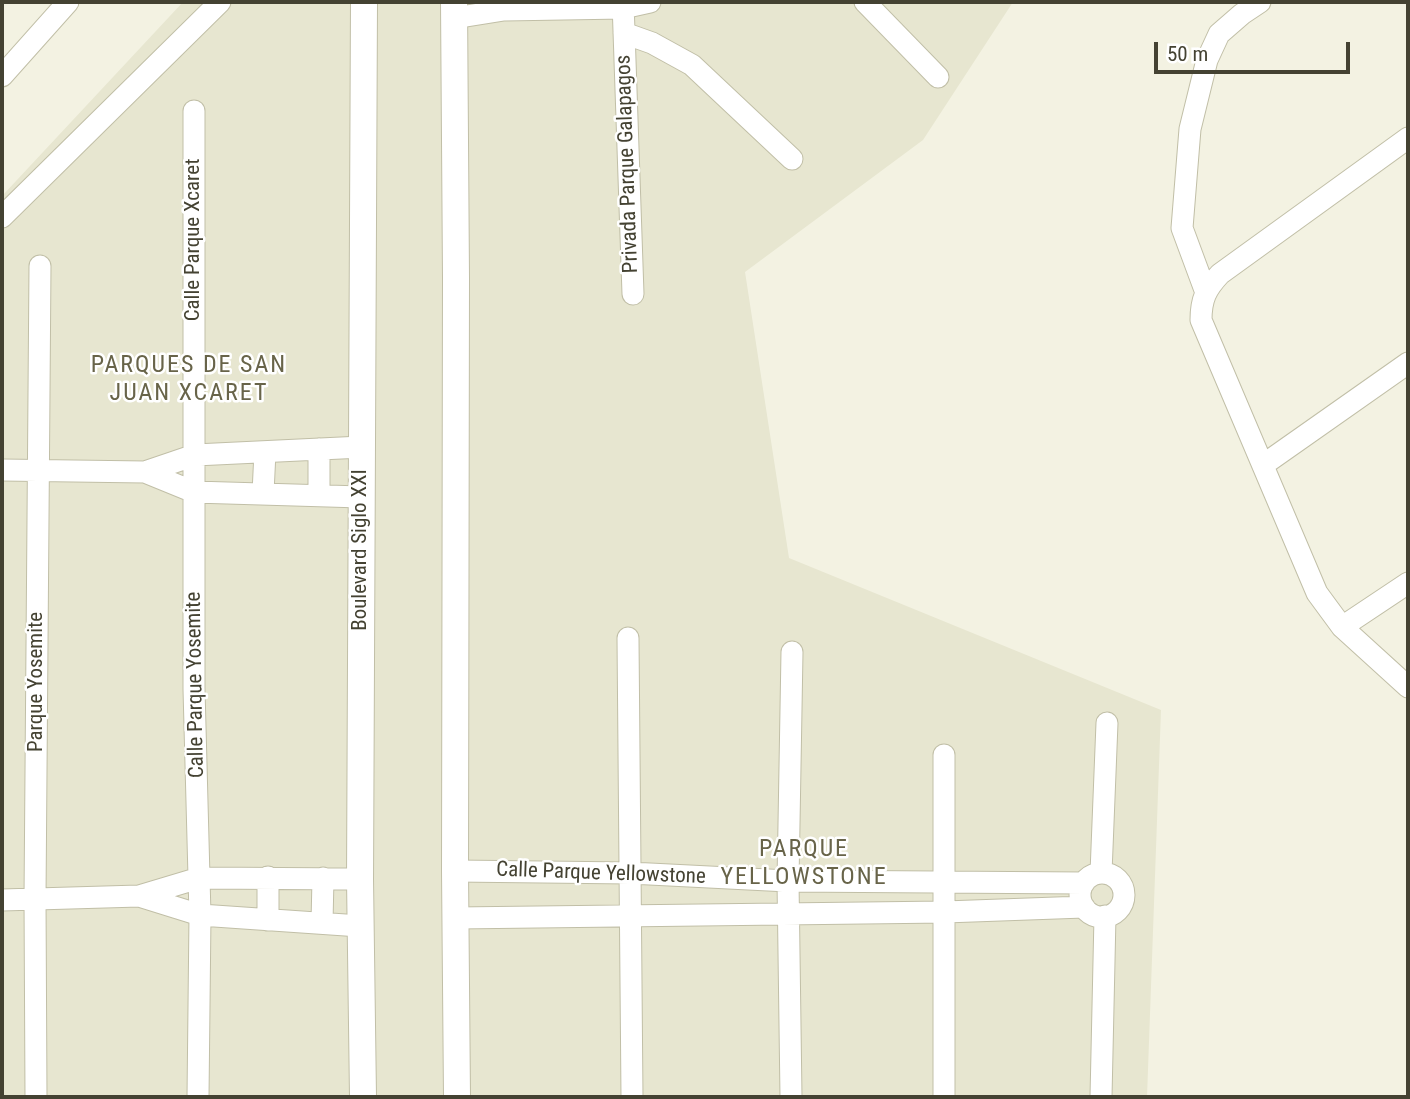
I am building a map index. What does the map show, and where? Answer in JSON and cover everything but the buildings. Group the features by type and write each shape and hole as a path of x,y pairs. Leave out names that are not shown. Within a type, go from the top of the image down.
{"street":[{"path":"2,76 68,2"},
{"path":"2,217 220,2"},
{"name":"Boulevard Siglo XXI","path":"363,1097 360,879 364,2"},
{"path":"457,1097 454,10 650,2"},
{"path":"865,2 938,77"},
{"path":"1205,290 1182,228 1190,129 1207,60 1219,34 1241,14 1260,2"},
{"name":"Privada Parque Galapagos","path":"623,5 633,294"},
{"name":"Privada Parque Galapagos","path":"624,33 652,43 692,65 792,159"},
{"name":"Calle Parque Xcaret","path":"194,111 195,455"},
{"path":"1408,138 1220,274 1205,290 1201,305 1202,320 1317,593 1342,627 1408,687"},
{"name":"Parque Yosemite","path":"36,1097 40,266"},
{"path":"1263,465 1408,363"},
{"path":"2,470 145,471 195,455 362,447"},
{"path":"318,494 319,449"},
{"path":"263,493 265,452"},
{"name":"Calle Parque Yosemite","path":"195,455 194,690 200,915 198,1097"},
{"path":"145,471 194,492 361,497"},
{"path":"1342,627 1408,583"},
{"path":"628,638 632,1097"},
{"path":"791,1097 788,881 792,652"},
{"path":"1092,878 1116,878 1124,893 1119,908 1105,916 1089,912 1084,907 1081,891 1092,878 1107,723"},
{"path":"944,755 944,1097"},
{"name":"Calle Parque Yellowstone","path":"455,871 630,873 788,881 945,884 1092,878"},
{"path":"268,877 268,920"},
{"path":"2,900 139,896 199,878 360,879"},
{"path":"322,923 323,878"},
{"path":"139,896 200,915 360,926"},
{"name":"Calle Parque Yellowstone","path":"456,918 944,912 1084,907"},
{"path":"1101,1097 1105,916"}],"shaded area":[{"path":"183,2 1013,2 923,140 745,272 789,558 1161,710 1147,1097 2,1097 2,196"}],"district":[{"name":"PARQUES DE SAN JUAN XCARET","path":"189,380"},
{"name":"PARQUE YELLOWSTONE","path":"804,864"}]}
